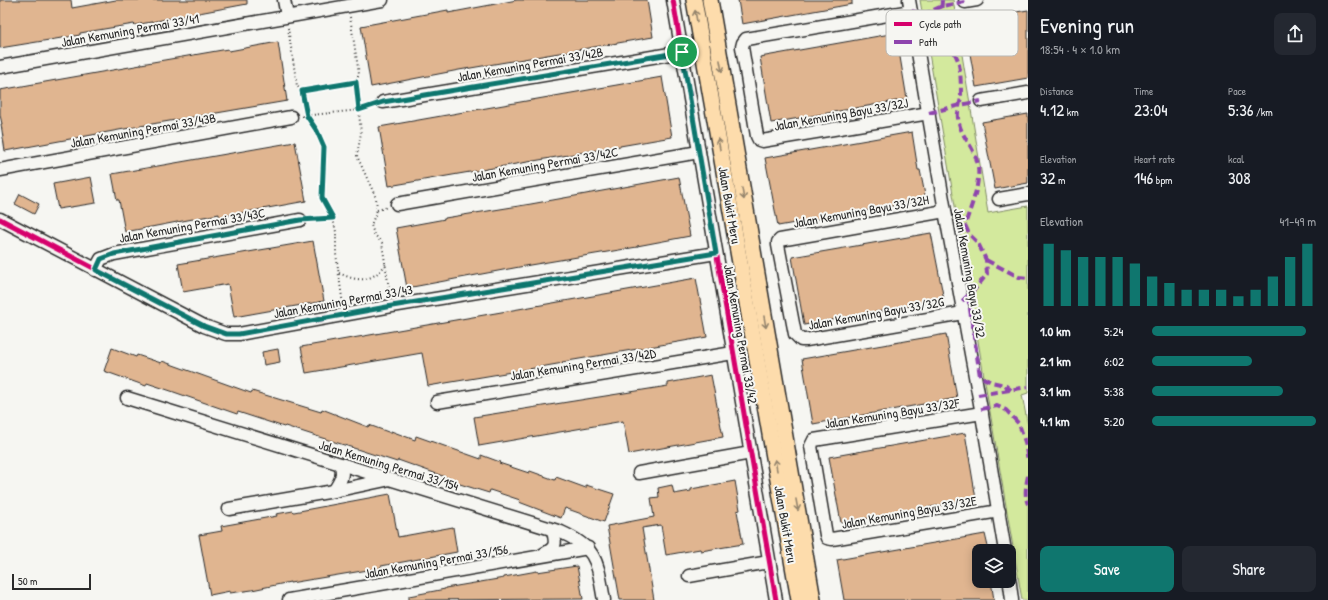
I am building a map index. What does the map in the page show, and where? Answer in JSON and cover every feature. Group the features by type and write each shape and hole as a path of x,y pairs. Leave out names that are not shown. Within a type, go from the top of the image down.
{"main road":[{"name":"Jalan Bukit Meru","path":"694,0 799,600"},
{"name":"Jalan Bukit Meru","path":"710,0 813,600"}],"street":[{"path":"284,0 286,16"},
{"name":"Jalan Kemuning Permai 33/41","path":"0,66 382,0"},
{"name":"Jalan Kemuning Permai 33/42","path":"673,0 776,600"},
{"name":"Jalan Kemuning Bayu 33/32J","path":"910,5 750,38 743,43 742,47 759,140 762,141 928,113"},
{"name":"Jalan Kemuning Permai 33/42B","path":"383,102 682,52"},
{"name":"Jalan Kemuning Bayu 33/32","path":"918,56 1004,544"},
{"path":"981,101 1028,94"},
{"name":"Jalan Kemuning Permai 33/43B","path":"0,170 291,118"},
{"name":"Jalan Kemuning Permai 33/42C","path":"397,204 699,152"},
{"path":"999,198 1028,194"},
{"name":"Jalan Kemuning Bayu 33/32H","path":"795,334 778,242 945,210"},
{"name":"Jalan Kemuning Permai 33/43","path":"0,219 204,326 226,334 239,334 344,314 716,253"},
{"name":"Jalan Kemuning Permai 33/43C","path":"96,270 101,259 114,254 300,220"},
{"name":"Jalan Kemuning Bayu 33/32G","path":"795,334 801,340 806,340 963,313"},
{"name":"Jalan Kemuning Permai 33/42D","path":"436,402 733,353"},
{"name":"Jalan Kemuning Permai 33/154","path":"127,398 553,530 576,539 588,548 597,563 604,600"},
{"name":"Jalan Kemuning Bayu 33/32F","path":"826,535 811,446 814,440 982,413"},
{"path":"639,473 750,453"},
{"path":"334,490 341,479 342,468 340,464"},
{"path":"229,509 388,479"},
{"name":"Jalan Kemuning Bayu 33/32E","path":"826,535 827,538 832,539 999,511"},
{"path":"537,558 555,547 553,530"},
{"name":"Jalan Kemuning Permai 33/156","path":"289,600 588,548"},
{"path":"689,576 769,562"},
{"path":"1010,588 1012,600"}],"path":[{"path":"348,6 359,74 356,82 361,133 357,156 376,198 378,210 371,226 374,234 382,243 392,306"},
{"path":"286,16 297,86 302,91 307,116 317,131 324,147 322,198 333,218 336,232 336,254 344,314"},
{"path":"302,91 356,82"},
{"path":"291,118 359,110 383,102"},
{"path":"300,220 333,218"},
{"path":"339,273 349,278 363,280 373,277 382,270 386,264"}],"green space":[{"path":"920,0 953,0 955,10 922,10"},
{"path":"930,56 962,56 988,213 1028,206 1028,393 1022,395 1028,426 1028,600 1022,600 1016,565 1016,544 1012,544"}],"building":[{"path":"0,0 71,0 72,8 116,0 247,0 247,4 135,25 80,33 80,35 0,48"},
{"path":"517,0 647,0 653,37 459,70 371,87 361,26 448,10 448,13"},
{"path":"738,0 852,0 852,4 742,24"},
{"path":"1028,10 1028,78 976,87 970,56 1018,56 1018,12"},
{"path":"886,35 886,56 900,56 907,99 771,123 760,57"},
{"path":"278,42 287,101 5,151 0,115 0,90 141,64"},
{"path":"662,77 672,137 389,186 379,127"},
{"path":"1028,114 1028,183 995,189 982,122"},
{"path":"912,132 918,170 920,170 926,200 778,226 765,158"},
{"path":"295,142 306,201 219,217 219,214 125,232 112,174"},
{"path":"91,177 96,203 58,209 53,184"},
{"path":"679,177 690,236 637,247 407,288 396,228"},
{"path":"20,194 39,204 34,214 15,204"},
{"path":"931,233 944,300 804,325 792,257"},
{"path":"313,241 324,301 234,317 228,284 183,292 178,264"},
{"path":"696,278 707,337 428,386 422,353 306,373 301,347"},
{"path":"946,334 957,398 813,424 802,359"},
{"path":"112,348 136,357 137,355 161,363 162,361 251,393 252,391 321,412 322,409 368,427 369,425 391,433 391,431 415,440 416,436 481,459 481,455 529,473 530,471 555,480 556,477 586,488 586,485 614,494 604,522 565,508 561,518 519,502 520,500 490,490 489,493 450,481 451,479 398,460 397,462 238,412 237,414 147,383 146,386 104,371"},
{"path":"278,349 280,362 264,365 262,352"},
{"path":"711,375 723,437 629,454 623,421 479,446 474,417 668,386 668,383"},
{"path":"965,433 976,499 841,523 829,457"},
{"path":"735,481 740,510 737,511 743,544 666,555 661,525 642,528 654,600 620,600 607,526 654,517 651,498 659,497 658,488 672,485 674,494 691,491 691,489"},
{"path":"390,494 398,537 453,527 457,552 381,566 381,568 290,582 252,590 230,593 230,591 210,595 199,535 222,531 221,526 277,516 276,514"},
{"path":"985,534 987,544 972,544 972,588 992,588 994,600 844,600 837,560"},
{"path":"577,566 583,599 409,600 409,596 445,588 537,571"}],"marked path":[{"path":"941,10 942,0"},
{"path":"934,10 942,6 965,2"},
{"path":"956,56 959,66 961,97 958,118 962,132 977,160 978,169 978,178 974,198 965,225 969,234 978,243 986,260 987,274 975,289 961,302"},
{"path":"929,113 981,101"},
{"path":"986,260 1019,277 1028,278"},
{"path":"968,296 980,376 991,382 1005,385 1011,390"},
{"path":"978,395 1028,387"},
{"path":"981,409 997,406 1006,410 1019,424 1025,442 1028,461"},
{"path":"1028,476 1026,487 1028,504"}],"cycle path":[{"path":"673,0 776,600"},
{"path":"0,219 204,326 226,334 239,334 392,306 716,253"}],"route":[{"path":"682,52 716,253 392,306 239,334 226,334 204,326 96,270 101,259 114,254 300,220 333,218 322,198 324,147 317,131 307,116 302,91 356,82 359,110 383,102 682,52"}]}
